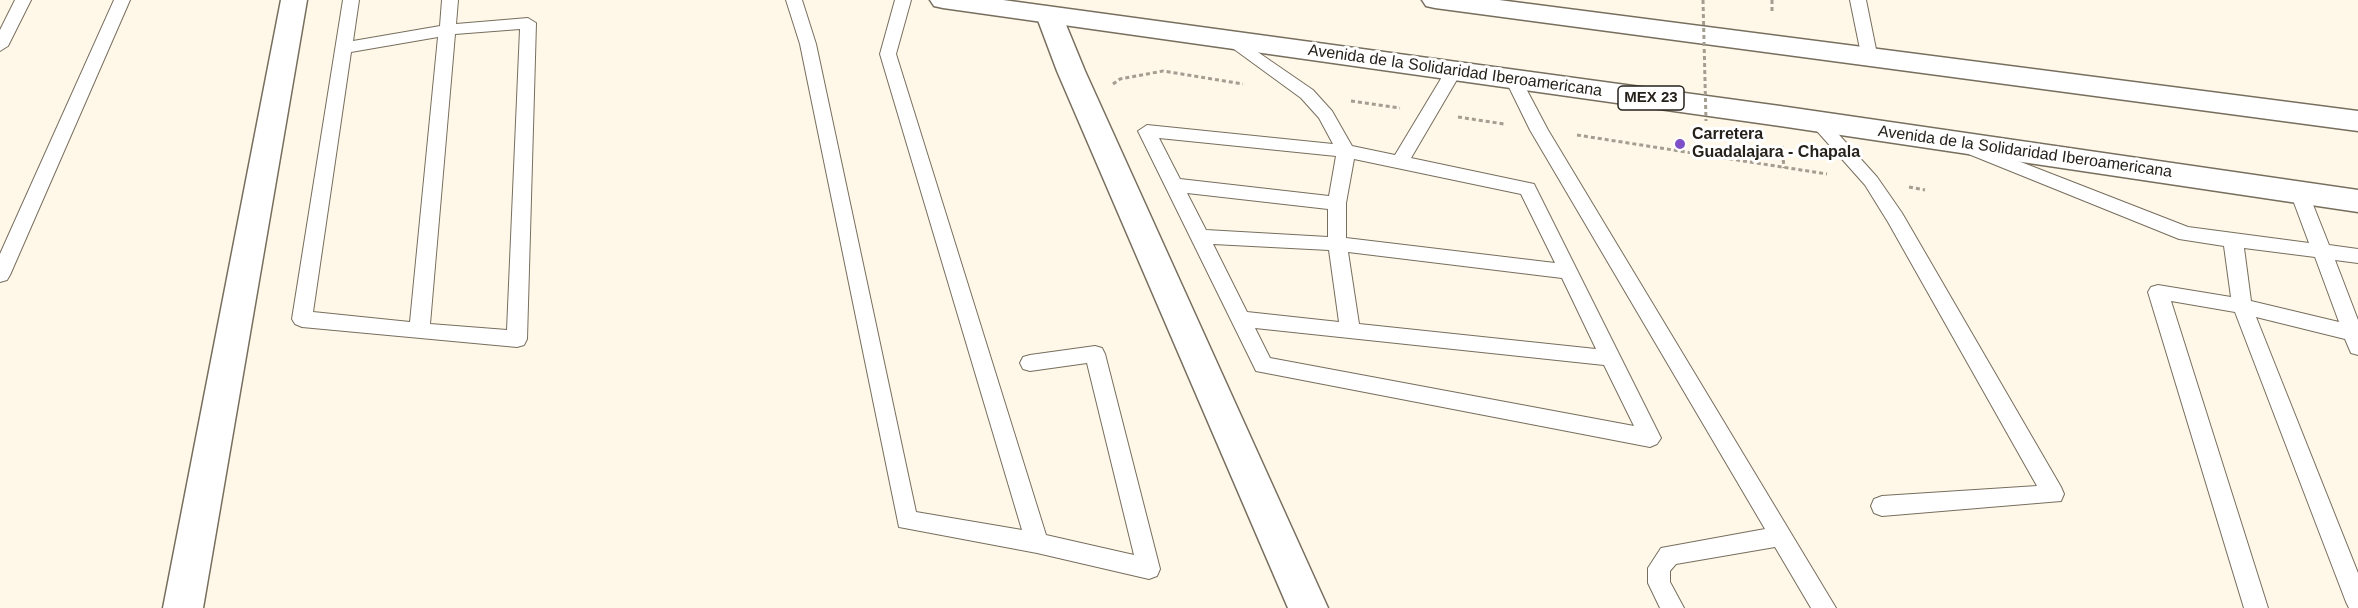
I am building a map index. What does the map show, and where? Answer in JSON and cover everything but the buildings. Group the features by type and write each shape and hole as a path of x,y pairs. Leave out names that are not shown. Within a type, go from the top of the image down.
{"main road":[{"path":"183,608 294,0"},
{"name":"Avenida de la Solidaridad Iberoamericana","path":"943,0 1817,121 2358,201"},
{"path":"1436,0 1870,59 2358,121"},
{"path":"1049,15 1071,71 1308,608"}],"lane":[{"path":"0,46 22,0"},
{"path":"0,275 122,0"},
{"path":"343,48 447,30 528,23 517,339 302,319 343,48 351,0"},
{"path":"418,331 450,0"},
{"path":"794,0 808,44 907,520 1037,543 1149,569 1095,354 1030,363"},
{"path":"903,0 888,54 1037,543"},
{"path":"1858,0 1870,59"},
{"path":"1233,40 1307,94 1326,115 1346,151 1337,203 1338,244 1350,331"},
{"path":"1399,164 1454,71"},
{"path":"1513,79 1539,129 1824,608"},
{"path":"1817,121 1871,181 1895,218 2053,494 1882,506"},
{"path":"1148,131 1346,151 1399,164 1528,189 1650,438 1263,364 1148,131"},
{"path":"1953,141 2186,234 2358,256"},
{"path":"1174,185 1337,203"},
{"path":"2299,192 2355,340"},
{"path":"1200,237 1338,244 1568,272"},
{"path":"2233,240 2242,306 2358,602"},
{"path":"2256,608 2158,292 2242,306 2355,340"},
{"path":"1241,319 1610,358"},
{"path":"1672,608 1659,583 1659,568 1670,555 1781,536"}],"path":[{"path":"1703,0 1706,121"},
{"path":"1772,0 1772,18"},
{"path":"1782,144 1784,168"}],"place":[{"name":"Carretera Guadalajara - Chapala","path":"1680,144"}]}
